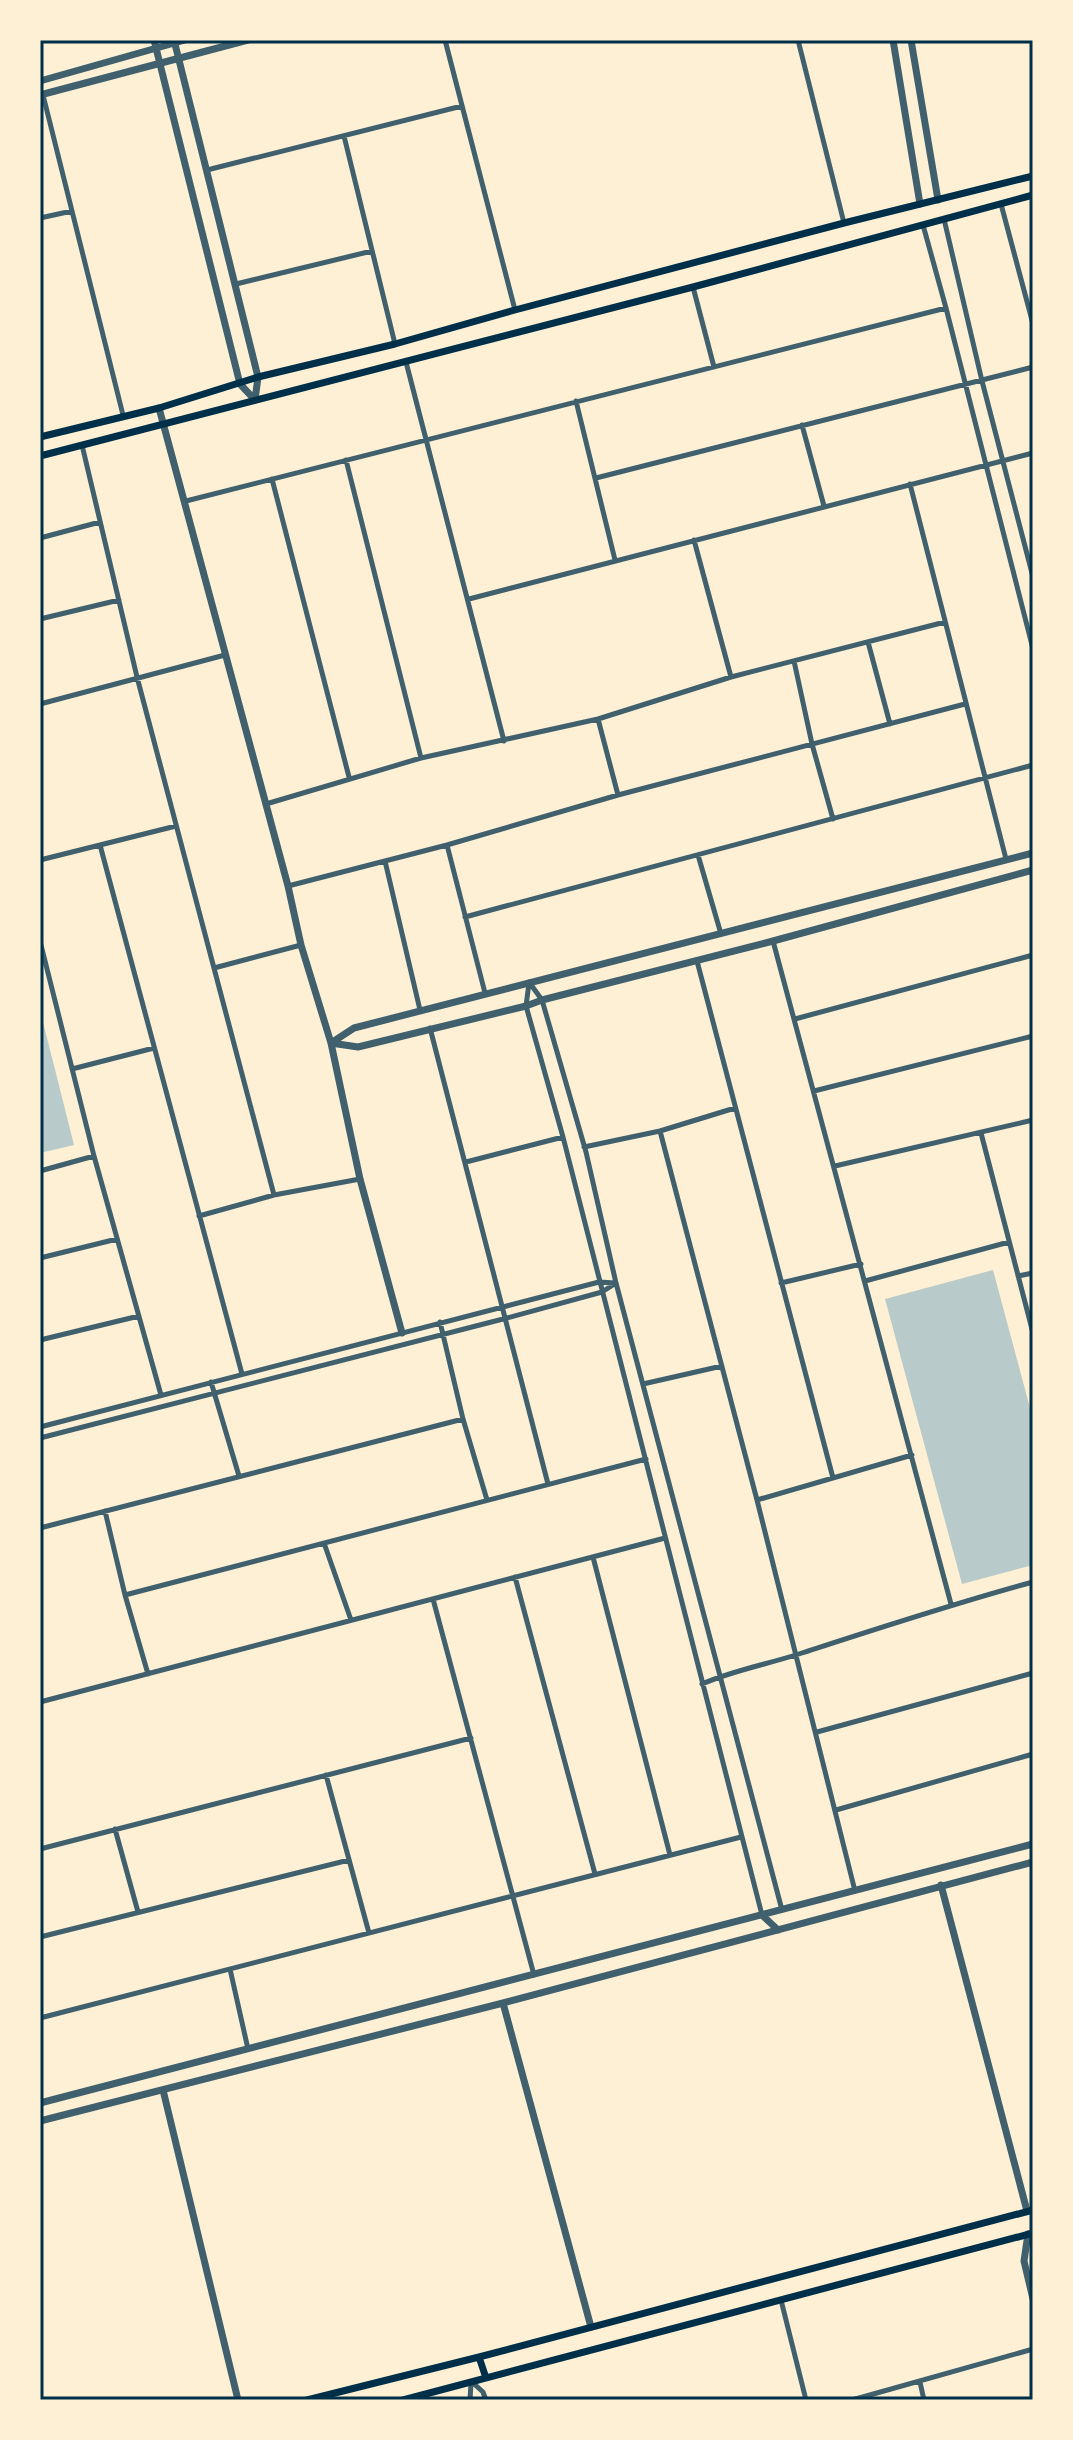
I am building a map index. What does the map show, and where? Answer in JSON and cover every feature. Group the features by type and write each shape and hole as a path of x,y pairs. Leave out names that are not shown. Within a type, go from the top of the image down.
{"main road":[{"path":"40,437 159,408 258,377 395,344 844,223 1033,176"},
{"path":"40,456 693,287 1033,195"},
{"path":"307,2400 1030,2211"},
{"path":"403,2400 1031,2236"},
{"path":"479,2357 486,2378"}],"street":[{"path":"40,81 155,44 185,40"},
{"path":"123,415 41,95 248,40"},
{"path":"445,40 515,310"},
{"path":"798,40 844,223"},
{"path":"893,40 920,204"},
{"path":"911,40 938,200"},
{"path":"175,41 258,377 255,400"},
{"path":"155,44 240,384 255,400"},
{"path":"207,170 462,106"},
{"path":"344,136 395,344"},
{"path":"1001,204 1033,324"},
{"path":"40,218 72,211"},
{"path":"944,219 1033,577"},
{"path":"923,225 1033,649"},
{"path":"236,284 372,251"},
{"path":"693,287 714,367"},
{"path":"186,501 946,308"},
{"path":"405,361 504,741"},
{"path":"596,478 1033,367"},
{"path":"576,401 615,560"},
{"path":"159,408 288,886 301,945 331,1043 360,1179 402,1333"},
{"path":"802,425 824,506"},
{"path":"82,445 137,677 274,1195"},
{"path":"469,599 1033,453"},
{"path":"346,460 421,758"},
{"path":"272,479 349,777"},
{"path":"910,484 1006,859"},
{"path":"40,538 100,522"},
{"path":"694,540 731,677"},
{"path":"40,619 119,600"},
{"path":"265,804 349,777 598,719 731,677 945,622"},
{"path":"868,642 890,724"},
{"path":"40,704 225,655"},
{"path":"794,661 812,744 833,819"},
{"path":"288,886 965,704"},
{"path":"598,719 618,795"},
{"path":"465,917 1033,765"},
{"path":"40,860 176,826"},
{"path":"100,845 242,1374"},
{"path":"447,845 485,993"},
{"path":"331,1043 354,1028 420,1010 1033,853"},
{"path":"698,855 721,935"},
{"path":"385,861 420,1010"},
{"path":"331,1043 358,1047 526,1006 1033,870"},
{"path":"40,941 94,1156 161,1395"},
{"path":"773,941 951,1604"},
{"path":"214,968 301,945"},
{"path":"795,1019 1033,955"},
{"path":"697,961 833,1478"},
{"path":"529,982 542,1000 584,1147 616,1283 782,1910 778,1930"},
{"path":"529,982 526,1006 563,1137 741,1837 762,1915 778,1930"},
{"path":"430,1028 548,1484"},
{"path":"814,1091 1033,1036"},
{"path":"72,1069 154,1048"},
{"path":"584,1147 660,1131 735,1108"},
{"path":"835,1166 1033,1120"},
{"path":"660,1131 817,1732 855,1891"},
{"path":"981,1133 1033,1333"},
{"path":"466,1162 563,1137"},
{"path":"40,1171 94,1156"},
{"path":"199,1216 274,1195 360,1179"},
{"path":"40,1258 117,1239"},
{"path":"865,1281 1009,1242"},
{"path":"781,1283 861,1264"},
{"path":"1018,1276 1033,1273"},
{"path":"40,1427 599,1282 616,1283"},
{"path":"40,1438 507,1318 602,1292 616,1283"},
{"path":"40,1340 139,1316"},
{"path":"440,1322 463,1419 487,1500"},
{"path":"643,1384 722,1366"},
{"path":"211,1382 239,1476"},
{"path":"40,1528 463,1419"},
{"path":"757,1500 912,1455"},
{"path":"125,1595 646,1459"},
{"path":"105,1511 148,1674"},
{"path":"40,1702 665,1538"},
{"path":"324,1543 351,1620"},
{"path":"593,1557 670,1855"},
{"path":"515,1577 595,1874"},
{"path":"702,1684 719,1676 797,1655 951,1604 1033,1582"},
{"path":"433,1599 534,1975"},
{"path":"817,1732 1033,1673"},
{"path":"40,1849 471,1738"},
{"path":"836,1810 1033,1754"},
{"path":"326,1775 369,1933"},
{"path":"115,1829 138,1912"},
{"path":"40,2018 741,1837"},
{"path":"40,2103 1033,1844"},
{"path":"40,1937 349,1860"},
{"path":"40,2121 503,2003 1033,1862"},
{"path":"941,1885 1030,2211"},
{"path":"230,1969 248,2049"},
{"path":"503,2003 591,2327"},
{"path":"163,2090 238,2400"},
{"path":"1031,2236 1024,2261 1033,2299"},
{"path":"781,2300 806,2400"},
{"path":"852,2400 1033,2349"},
{"path":"920,2381 924,2400"},
{"path":"470,2400 472,2382"},
{"path":"472,2382 483,2392 486,2400"}],"shaded area":[{"path":"40,1010 74,1145 40,1153"},
{"path":"993,1270 1033,1419 1033,1565 962,1584 885,1299"}]}
